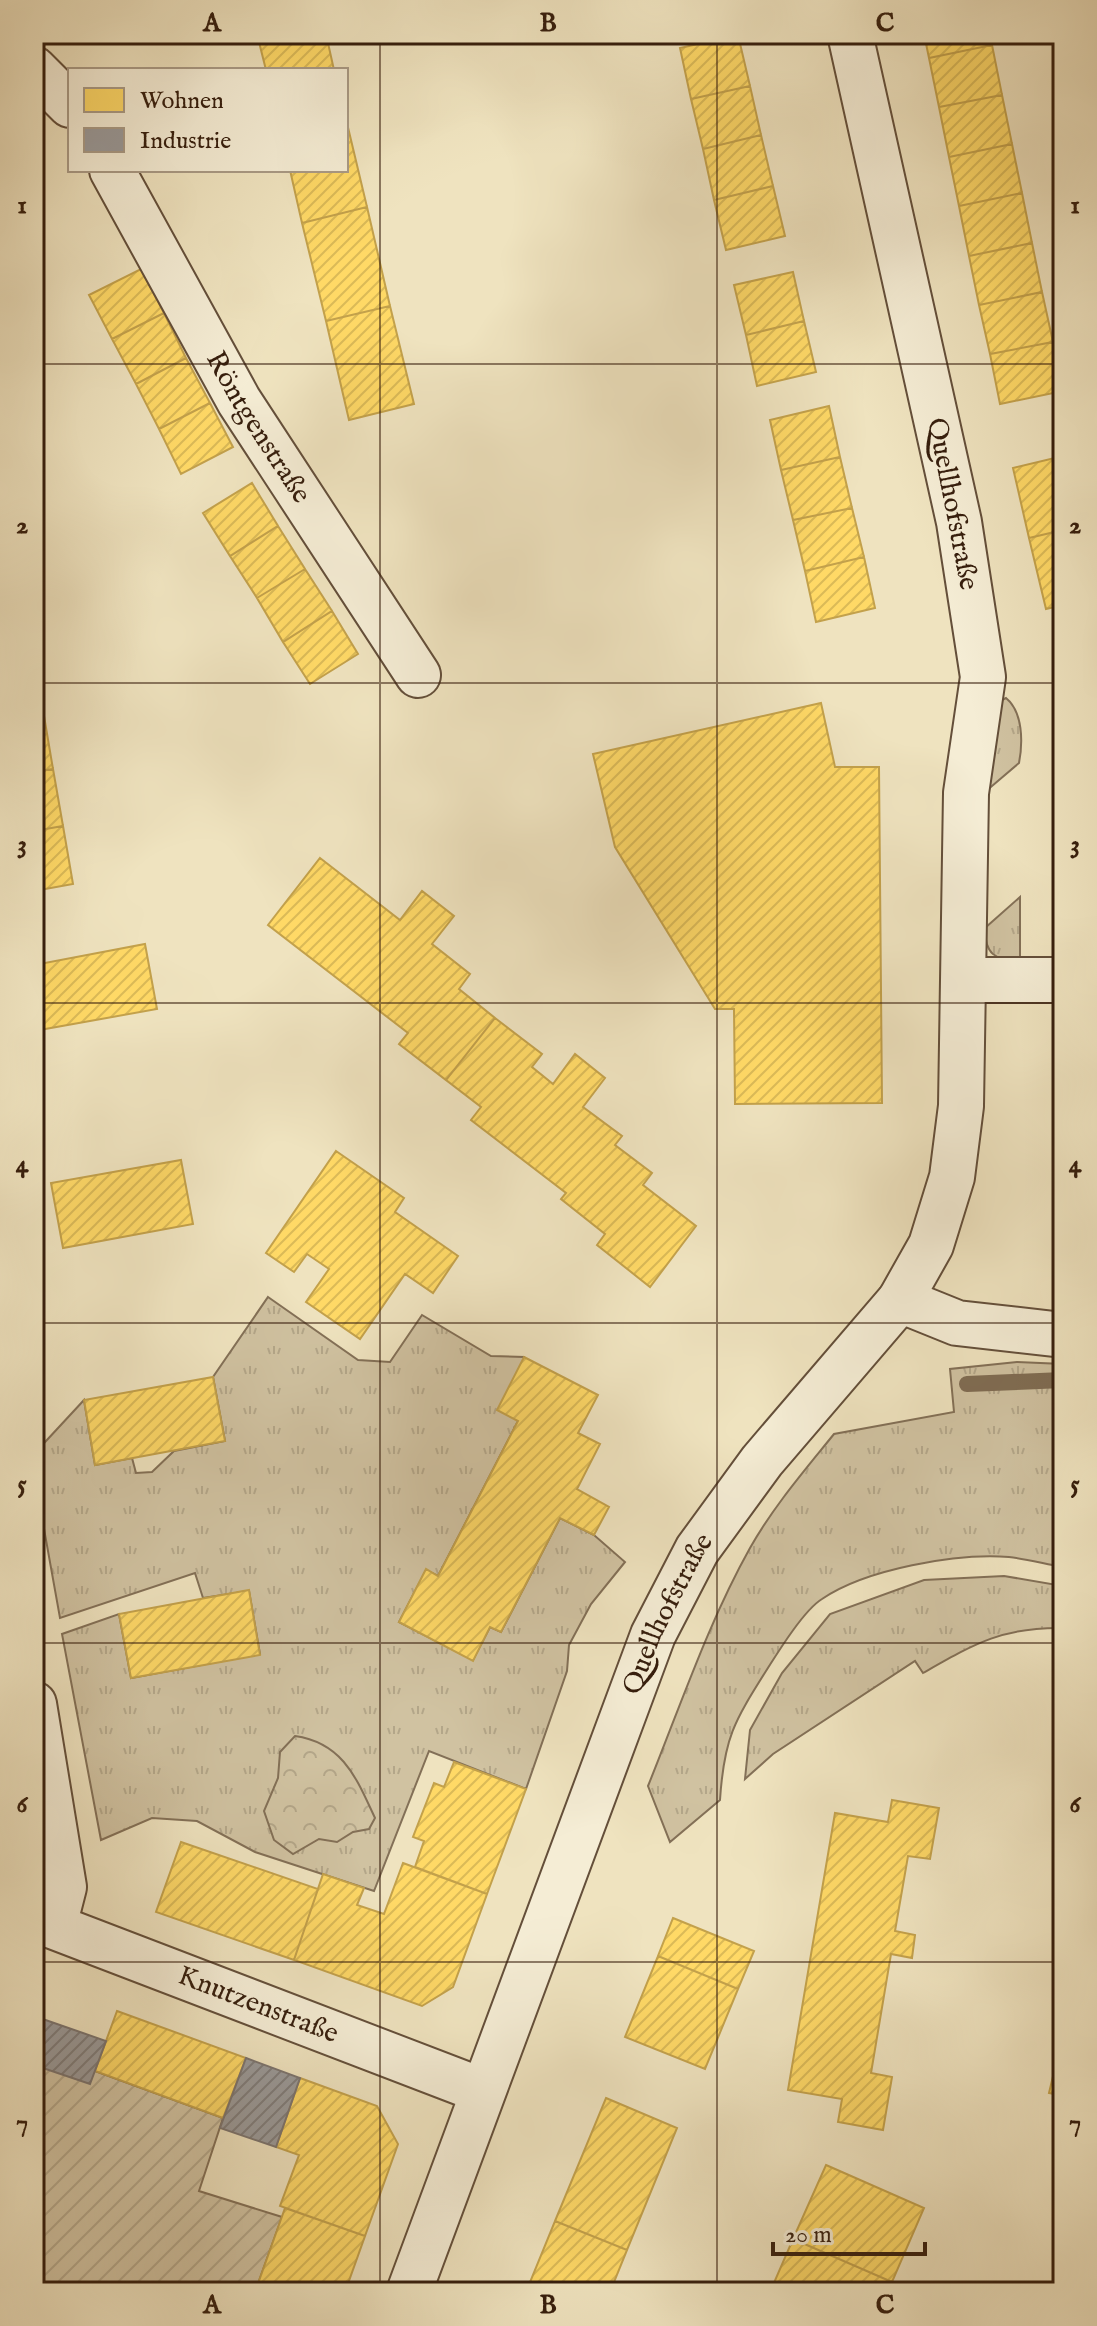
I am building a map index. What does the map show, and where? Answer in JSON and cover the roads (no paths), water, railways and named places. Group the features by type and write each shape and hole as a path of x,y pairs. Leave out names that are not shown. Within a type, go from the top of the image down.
{"street":[{"name":"Quellhofstraße","path":"409,2292 653,1635 697,1550 762,1461 900,1300 931,1245 952,1177 961,1106 966,980 966,793 983,677 959,522 850,34"},
{"path":"34,69 68,103"},
{"name":"Röntgenstraße","path":"113,172 239,401 418,675"},
{"path":"966,980 1063,980"},
{"path":"900,1300 957,1323 1063,1335"},
{"path":"34,1704 64,1887 44,1922"},
{"name":"Knutzenstraße","path":"44,1922 483,2091"}],"waterway":[{"path":"967,1384 1063,1380"}]}
